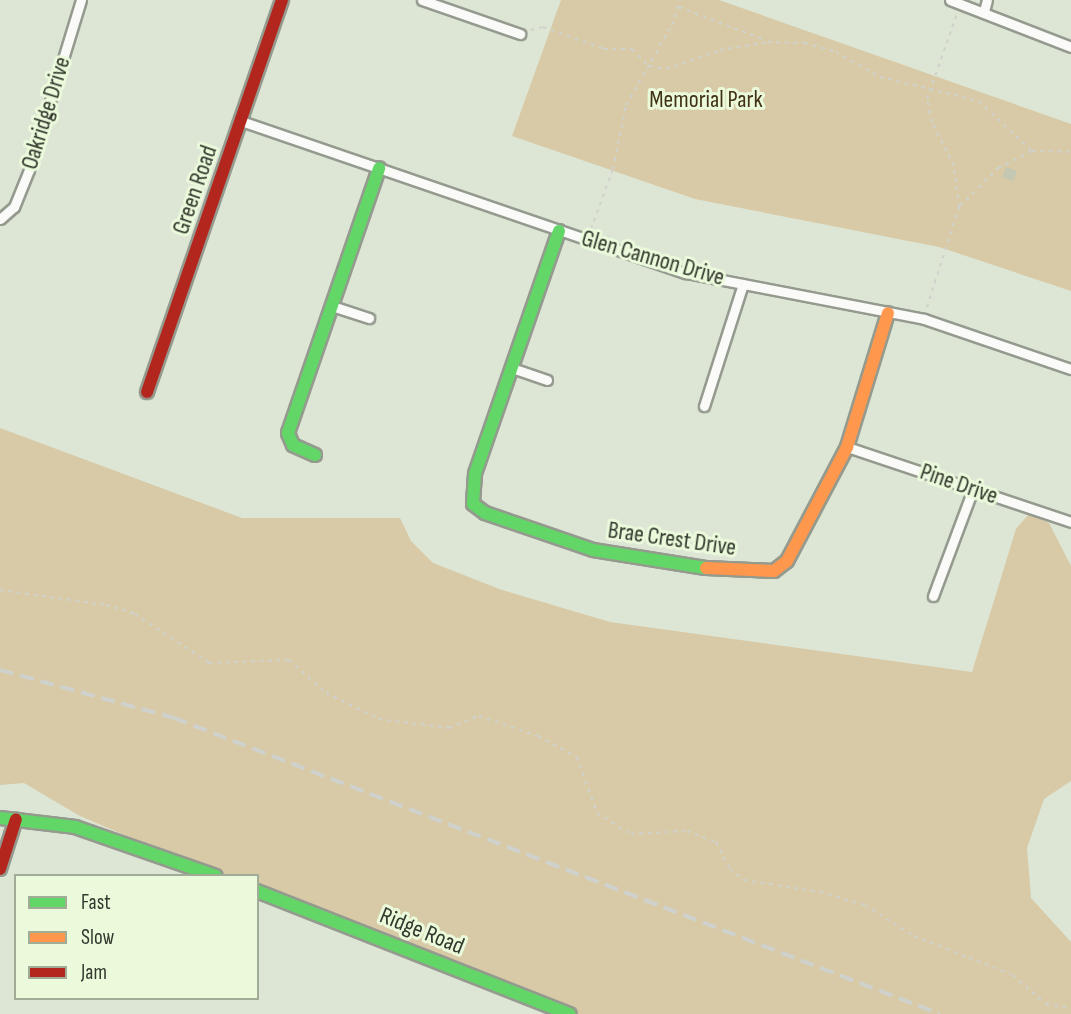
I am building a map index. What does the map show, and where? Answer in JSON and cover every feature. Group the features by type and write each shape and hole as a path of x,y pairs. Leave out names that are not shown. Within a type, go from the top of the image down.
{"street":[{"name":"Oakridge Drive","path":"0,219 14,207 29,170 81,0"},
{"name":"Green Road","path":"147,392 282,0"},
{"path":"422,0 520,34"},
{"path":"950,0 1071,47"},
{"path":"984,11 987,0"},
{"name":"Glen Cannon Drive","path":"241,121 686,273 924,318 1071,369"},
{"path":"315,455 293,445 288,433 379,168"},
{"name":"Brae Crest Drive","path":"559,231 475,474 473,504 485,513 593,550 695,568 774,571 788,561 847,447 888,313"},
{"path":"704,406 743,284"},
{"path":"332,306 369,318"},
{"path":"512,368 547,380"},
{"name":"Pine Drive","path":"847,447 1071,522"},
{"path":"933,596 973,489"},
{"path":"0,818 75,827 210,874"},
{"path":"0,869 16,819"},
{"name":"Ridge Road","path":"259,892 570,1014"}],"path":[{"path":"587,240 613,169 626,105 649,66 680,0"},
{"path":"960,4 927,99 932,122 954,166 960,207"},
{"path":"678,6 768,41"},
{"path":"520,34 543,27 604,49 632,49 649,66 666,69 720,50 768,41 805,43 836,52 880,77 979,101 1032,151"},
{"path":"924,318 960,207 998,168 1032,151 1071,152"},
{"path":"0,590 106,605 135,614 209,663 289,660 326,693 379,719 449,728 479,716 538,736 577,757 597,813 631,834 687,831 716,842 730,869 744,880 820,892 866,905 914,936 1013,975 1046,1004 1071,1008"}],"green space":[{"name":"Memorial Park","path":"561,0 719,0 1071,124 1071,291 939,247 695,199 512,136"},
{"path":"0,428 242,518 400,518 411,541 433,563 502,590 610,622 972,672 1016,529 1029,514 1049,523 1071,566 1071,781 1044,799 1027,848 1031,898 1071,942 1071,1014 553,1014 470,973 259,891 259,874 215,874 80,816 24,783 0,785"}],"building":[{"path":"1006,167 1017,171 1014,181 1002,178"}],"railway":[{"path":"0,670 174,718 940,1014"}],"traffic: fast":[{"path":"315,455 293,445 288,433 379,168"},
{"path":"559,231 475,474 473,504 485,513 593,550 706,568"},
{"path":"0,818 75,827 210,874"},
{"path":"259,892 570,1014"}],"traffic: slow":[{"path":"706,568 774,571 787,561 847,447 888,313"}],"traffic: jam":[{"path":"147,392 282,0"},
{"path":"0,869 16,819"}]}
